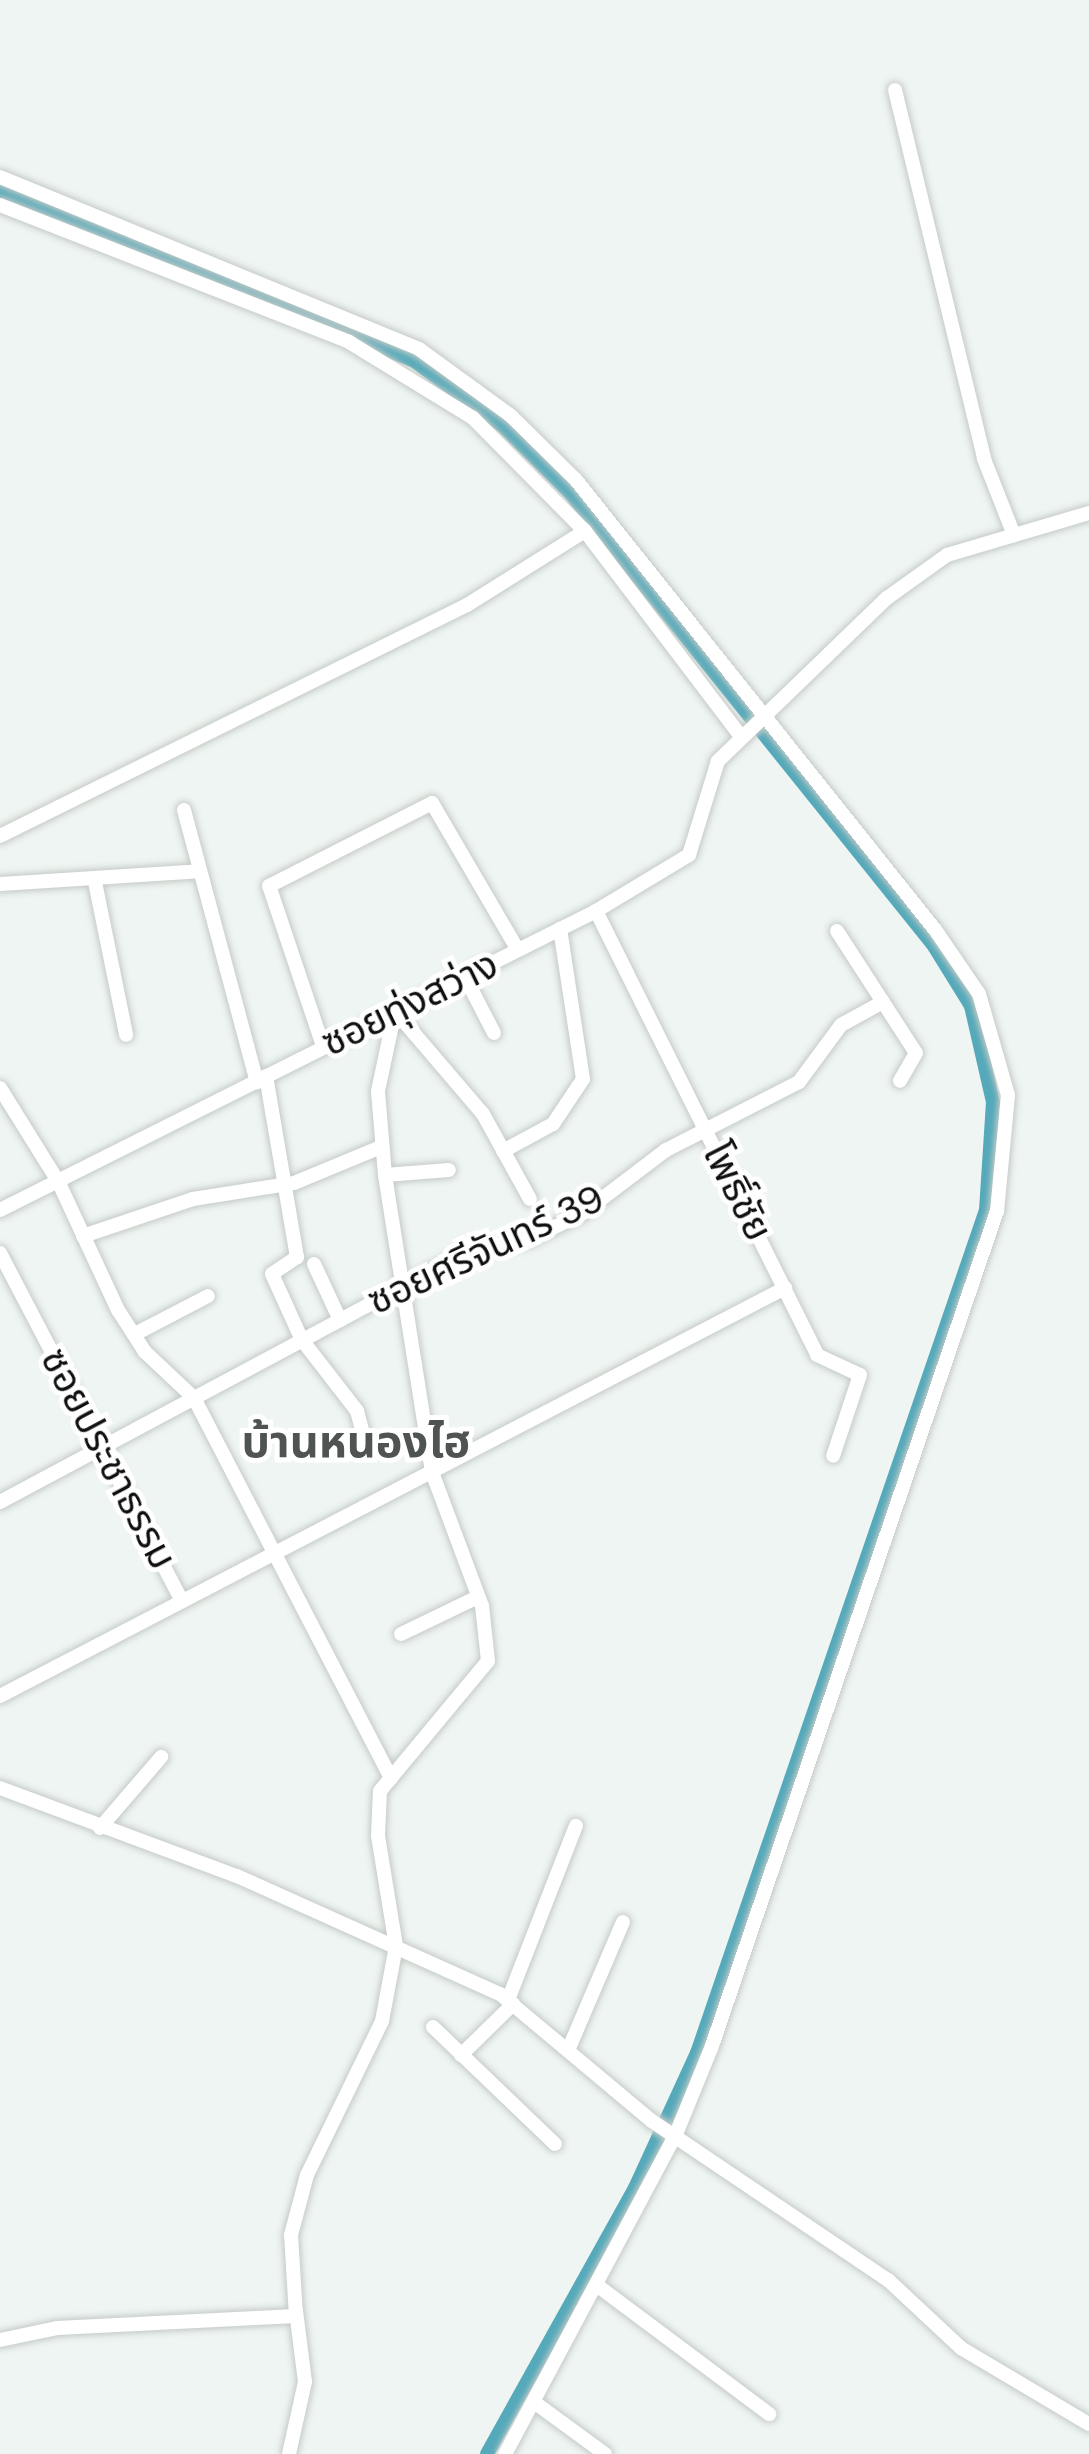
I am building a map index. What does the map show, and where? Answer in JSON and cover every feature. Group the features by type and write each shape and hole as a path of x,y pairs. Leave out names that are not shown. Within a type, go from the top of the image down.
{"street":[{"path":"895,90 984,459 1014,535"},
{"path":"0,176 419,349 510,415 576,480 754,724"},
{"path":"0,205 350,343 473,418 585,531 754,724 979,994 1008,1095 997,1211 665,2128 598,2286 505,2454"},
{"name":"ซอยทุ่งสว่าง","path":"0,1210 596,910 689,855 718,761 887,598 947,555 1089,513"},
{"path":"0,836 466,605 585,531"},
{"path":"323,1046 269,886 432,803 518,950"},
{"path":"184,810 261,1079 297,1257 272,1274 302,1340 357,1411 364,1438"},
{"path":"0,884 95,882 200,871"},
{"path":"95,882 126,1035"},
{"name":"โพธิ์ชัย","path":"596,910 817,1355 860,1375 833,1456"},
{"path":"503,1151 553,1124 584,1079 560,928"},
{"path":"837,931 916,1053 900,1081"},
{"path":"465,977 494,1033"},
{"name":"ซอยศรีจันทร์ 39","path":"0,1502 471,1250 528,1240 583,1213 667,1150 799,1082 842,1025 883,1002"},
{"path":"395,1012 451,1070 530,1199"},
{"path":"0,2340 57,2328 296,2316 291,2235 308,2175 382,2021 396,1946 378,1836 380,1791 488,1661 478,1597 432,1472 385,1175 379,1091 395,1012"},
{"path":"0,1088 58,1180 135,1334 194,1398 391,1778"},
{"path":"83,1236 193,1199 282,1185 381,1147"},
{"path":"385,1175 449,1170"},
{"name":"ซอยประชาธรรม","path":"0,1253 182,1601"},
{"path":"314,1264 340,1320"},
{"path":"0,1696 785,1288"},
{"path":"135,1334 208,1296"},
{"path":"401,1634 478,1597"},
{"path":"100,1828 160,1757"},
{"path":"0,1789 396,1946 510,2002 665,2128 888,2280 961,2348 1089,2424"},
{"path":"461,2055 510,2002 576,1826"},
{"path":"568,2048 623,1922"},
{"path":"433,2027 555,2144"},
{"path":"598,2286 769,2414"},
{"path":"289,2454 305,2381 295,2299"},
{"path":"534,2402 605,2454"}],"waterway":[{"path":"0,191 413,360 503,426 571,494 934,946 971,1006 993,1102 986,1210 697,2053 635,2188 487,2454"}],"district":[{"name":"บ้านหนองไฮ","path":"356,1442"}]}
